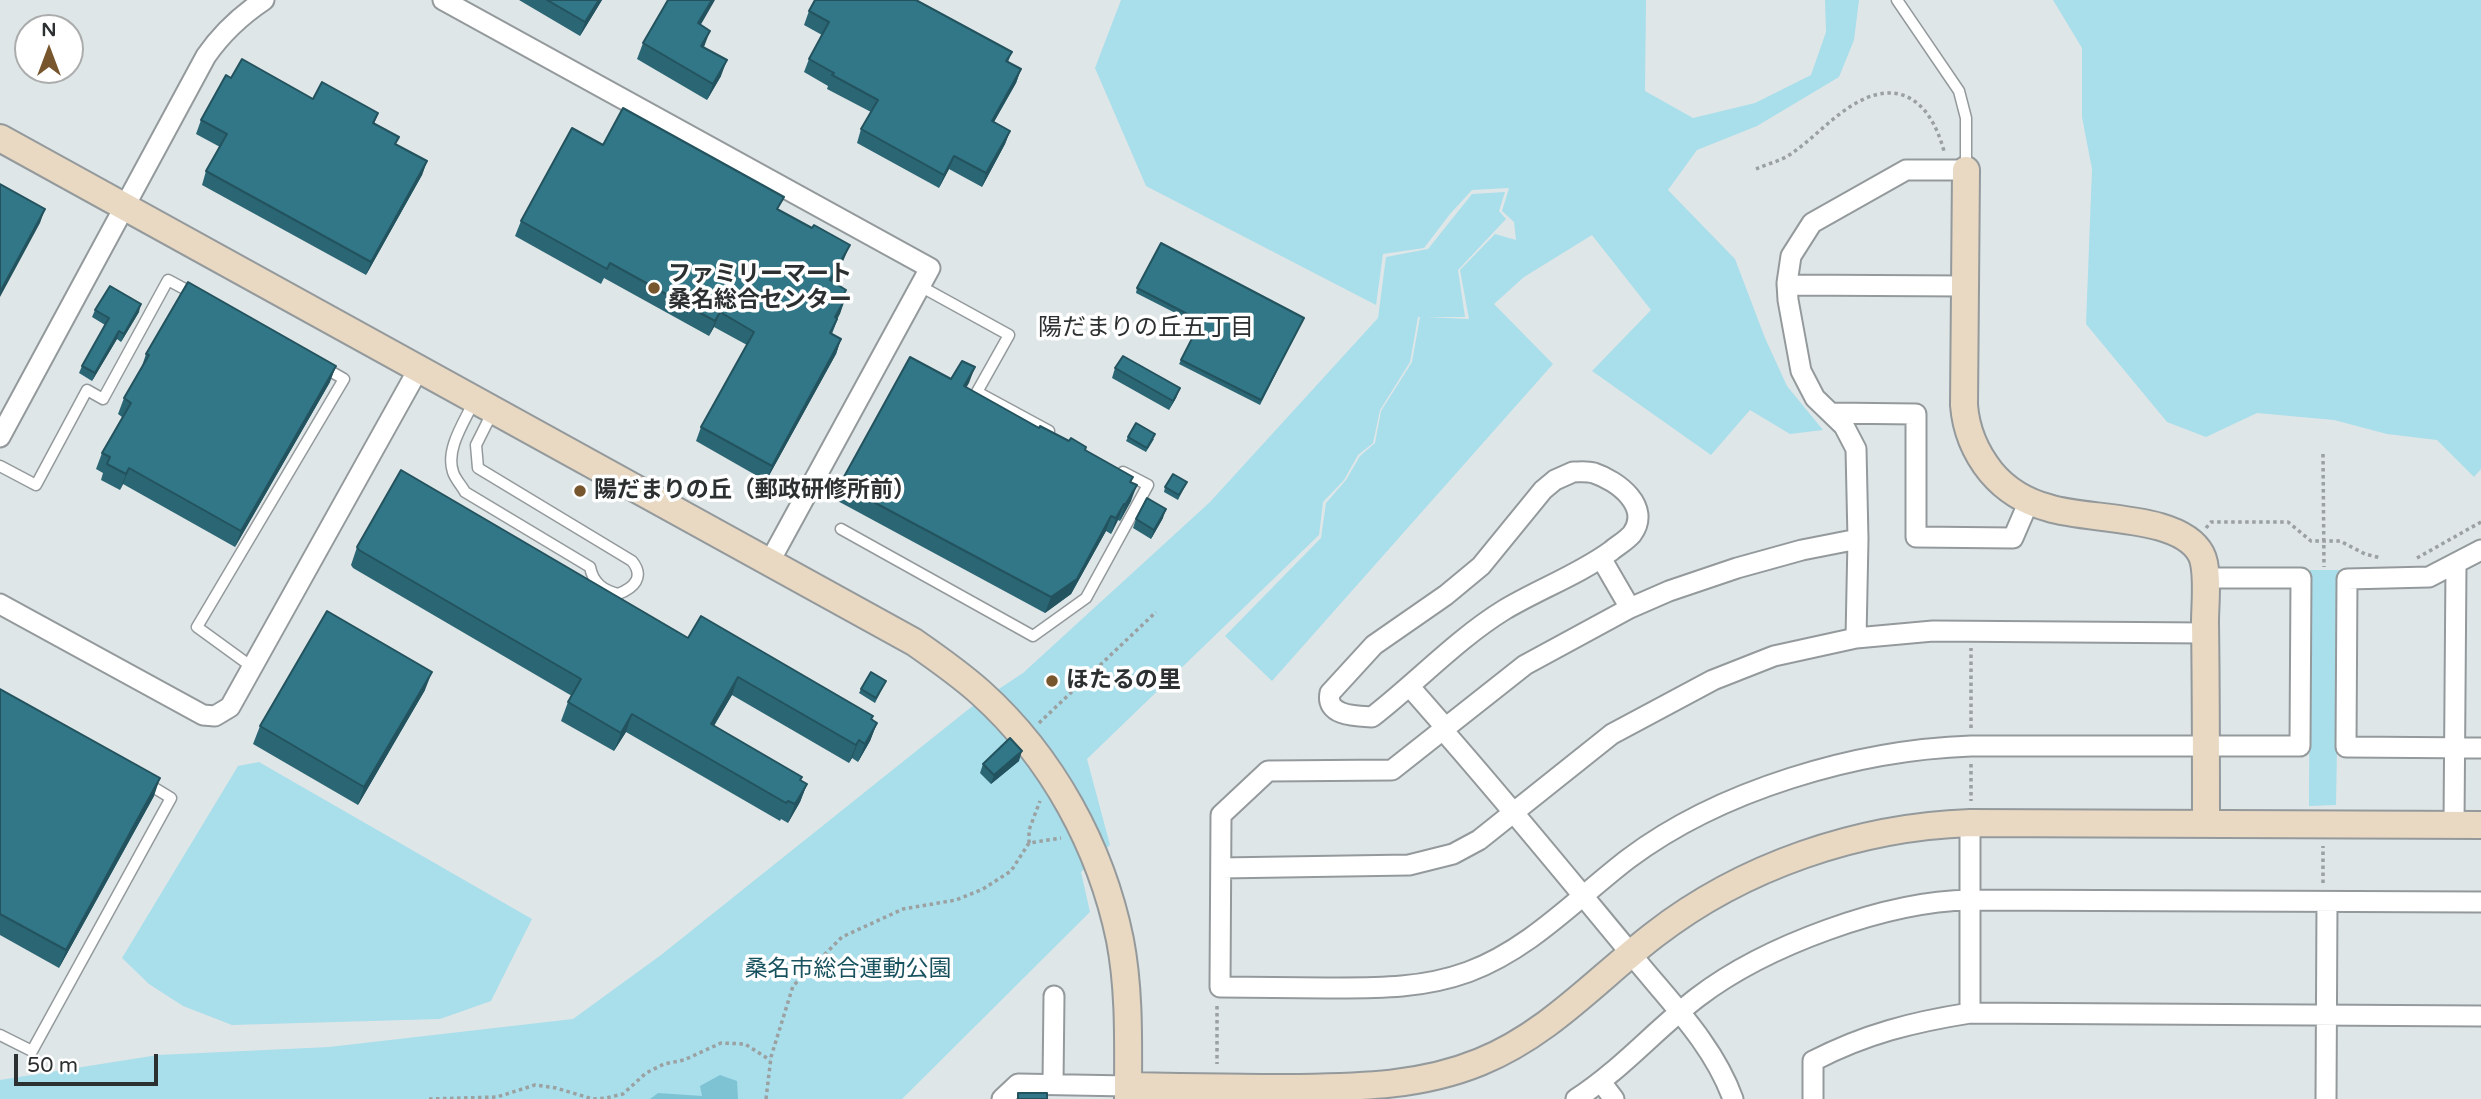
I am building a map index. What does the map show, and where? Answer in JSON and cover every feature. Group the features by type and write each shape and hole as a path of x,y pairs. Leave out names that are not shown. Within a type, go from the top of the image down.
{"street":[{"path":"0,437 206,56 221,34 264,0"},
{"path":"443,0 930,268 770,561"},
{"path":"0,138 914,642 982,693 1014,727 1057,783 1084,833 1105,886 1117,930 1126,989 1128,1092"},
{"path":"1856,638 1856,449 1844,426 1815,398 1801,371 1788,300 1791,256 1812,223 1906,170 1957,170 1965,286 1964,405 1968,432 1980,458 2001,483 2029,501 2063,512 2166,527 2178,531 2193,543 2201,554 2205,578 2206,824"},
{"path":"1787,285 1965,286"},
{"path":"0,604 203,715 215,716 230,707 419,368"},
{"path":"1832,413 1916,414 1916,537 2013,538 2029,501"},
{"path":"1573,472 1592,472 1633,499 1637,508 1637,524 1627,540 1601,558 1504,610 1478,628 1372,717 1339,712 1328,700 1336,684 1374,645 1446,595 1481,566 1543,490 1555,480 1573,472"},
{"path":"1858,539 1801,550 1737,568 1669,591 1630,608 1525,665 1392,770 1268,771 1221,815 1220,987 1391,989 1433,983 1471,971 1517,949 1649,845 1711,811 1811,772 1870,757 1921,749 1971,746 2300,746 2301,578 2205,578"},
{"path":"2481,550 2430,577 2347,579 2346,682 2346,747 2481,748"},
{"path":"1601,558 1630,608"},
{"path":"2455,565 2455,824"},
{"path":"1221,867 1409,865 1437,859 1479,840 1612,734 1713,680 1774,656 1856,638 1895,633 1971,630 2205,633"},
{"path":"1410,687 1680,1013 1718,1065 1732,1099"},
{"path":"1970,815 1970,1013"},
{"path":"1003,1099 1018,1084 1053,1083 1128,1092 1384,1086 1446,1075 1482,1062 1546,1026 1677,918 1743,881 1795,858 1880,834 1942,824 1970,815 2206,824 2481,825"},
{"path":"1576,1099 1601,1082 1724,978 1790,946 1846,924 1907,906 1951,900 2481,902"},
{"path":"2325,902 2326,1099"},
{"path":"1053,1083 1054,996"},
{"path":"1813,1099 1813,1060 1887,1030 1918,1021 1970,1013 2481,1016"},
{"path":"1601,1082 1614,1099"}],"lane":[{"path":"1897,0 1959,90 1966,118 1957,170"},
{"path":"0,466 36,485 88,390 103,398 168,280 203,299"},
{"path":"920,286 1009,335 977,392 1057,436"},
{"path":"252,667 197,627 344,379 309,359"},
{"path":"484,404 476,445 478,468 632,561 638,567 639,574 636,583 629,590 618,594 598,586 590,568 465,492 453,472 451,456 456,440 484,404"},
{"path":"841,529 1033,636 1086,598 1148,485 1114,467"},
{"path":"0,1035 32,1051 171,799 137,777"}],"path":[{"path":"1756,169 1786,157 1842,112 1866,97 1899,93 1916,101 1929,115 1957,170"},
{"path":"2323,454 2324,568"},
{"path":"2193,543 2211,522 2288,522 2311,541 2340,541 2365,554 2392,559"},
{"path":"2410,559 2418,558 2481,522"},
{"path":"1033,729 1156,611"},
{"path":"1970,815 1971,630"},
{"path":"766,1099 770,1060 793,986 842,937 904,909 956,900 983,889 1011,871 1029,842 1029,830 1042,794"},
{"path":"1029,842 1065,836"},
{"path":"2323,836 2325,902"},
{"path":"1217,1067 1217,994 1220,987"},
{"path":"429,1099 497,1097 536,1085 606,1099 623,1094 646,1073 664,1064 684,1060 721,1043 745,1044 770,1060"}],"green space":[{"name":"桑名市総合運動公園","path":"1121,0 1646,0 1645,91 1693,118 1755,103 1811,75 1826,32 1825,0 1859,0 1854,40 1839,77 1757,126 1697,150 1668,190 1735,259 1765,338 1787,386 1823,430 1790,434 1750,410 1711,455 1592,371 1651,310 1592,235 1524,277 1494,304 1553,364 1272,681 1225,636 1321,538 1326,503 1346,480 1360,456 1375,443 1381,411 1412,362 1418,317 1410,362 1380,410 1373,443 1358,455 1344,480 1323,502 1319,535 1087,759 1110,845 1081,872 1090,912 902,1099 0,1099 0,1080 158,1055 329,1047 573,1019 661,955 970,708 1023,673 1210,502 1378,318 1386,257 1428,249 1472,194 1505,192 1499,211 1506,219 1458,270 1465,317 1426,317 1469,319 1460,270 1495,234 1516,240 1514,222 1502,211 1509,188 1472,190 1424,248 1383,254 1376,305 1146,186 1095,68"},
{"path":"2053,0 2481,0 2481,469 2474,477 2437,440 2387,434 2334,420 2257,413 2206,437 2167,422 2086,324 2092,169 2082,117 2082,48"},
{"path":"2310,570 2340,570 2336,805 2309,806"},
{"path":"259,762 532,919 491,1001 440,1019 232,1025 183,1006 149,984 122,958 238,766"}],"shaded area":[{"path":"720,1075 737,1081 738,1099 650,1099 658,1093 702,1096 700,1086"}],"building":[{"path":"547,0 599,0 585,22"},
{"path":"668,0 712,0 698,23 710,31 701,46 727,60 713,84 643,43"},
{"path":"815,0 916,0 1012,52 1006,61 1021,69 992,121 1010,131 986,173 954,156 944,175 861,129 878,100 809,59 829,22 809,11"},
{"path":"242,59 313,99 322,82 378,113 373,123 399,137 395,144 427,161 371,262 206,171 227,134 201,120 226,75 231,78"},
{"path":"623,108 784,197 777,209 850,245 830,280 846,290 842,297 845,299 830,333 841,339 772,466 701,427 754,332 720,312 715,321 610,263 607,269 521,221 572,128 603,145"},
{"path":"0,184 45,209 0,292"},
{"path":"1161,243 1304,318 1261,400 1181,360 1201,321 1137,288"},
{"path":"188,282 336,366 241,531 129,468 126,474 107,464 110,457 102,453 131,403 124,398 149,355 146,354"},
{"path":"110,286 141,304 124,334 119,331 95,373 82,366 109,318 95,310"},
{"path":"1123,356 1180,388 1173,401 1115,368"},
{"path":"910,357 951,379 962,361 975,367 964,386 1039,428 1040,426 1069,441 1071,438 1086,447 1085,450 1133,477 1130,482 1137,485 1116,518 1111,516 1077,579 1051,597 840,484"},
{"path":"1136,423 1155,434 1147,448 1128,437"},
{"path":"401,470 688,638 701,616 873,716 871,719 877,723 865,744 859,740 856,745 738,677 711,724 802,777 800,780 807,784 795,804 788,801 786,803 632,714 621,733 568,702 581,679 359,550 357,547"},
{"path":"1173,474 1187,482 1179,495 1165,487"},
{"path":"1147,498 1166,509 1154,530 1136,519"},
{"path":"327,611 432,672 364,787 260,726"},
{"path":"871,672 886,681 876,698 861,689"},
{"path":"0,689 160,778 66,950 0,914"},
{"path":"1010,738 1022,751 994,775 983,764"},
{"path":"1018,1093 1047,1093 1047,1099 1018,1099"}],"place":[{"name":"ファミリーマート 桑名総合センター","path":"654,288"},
{"name":"陽だまりの丘（郵政研修所前）","path":"580,491"},
{"name":"ほたるの里","path":"1052,681"}],"district":[{"name":"陽だまりの丘五丁目","path":"1146,329"}]}
